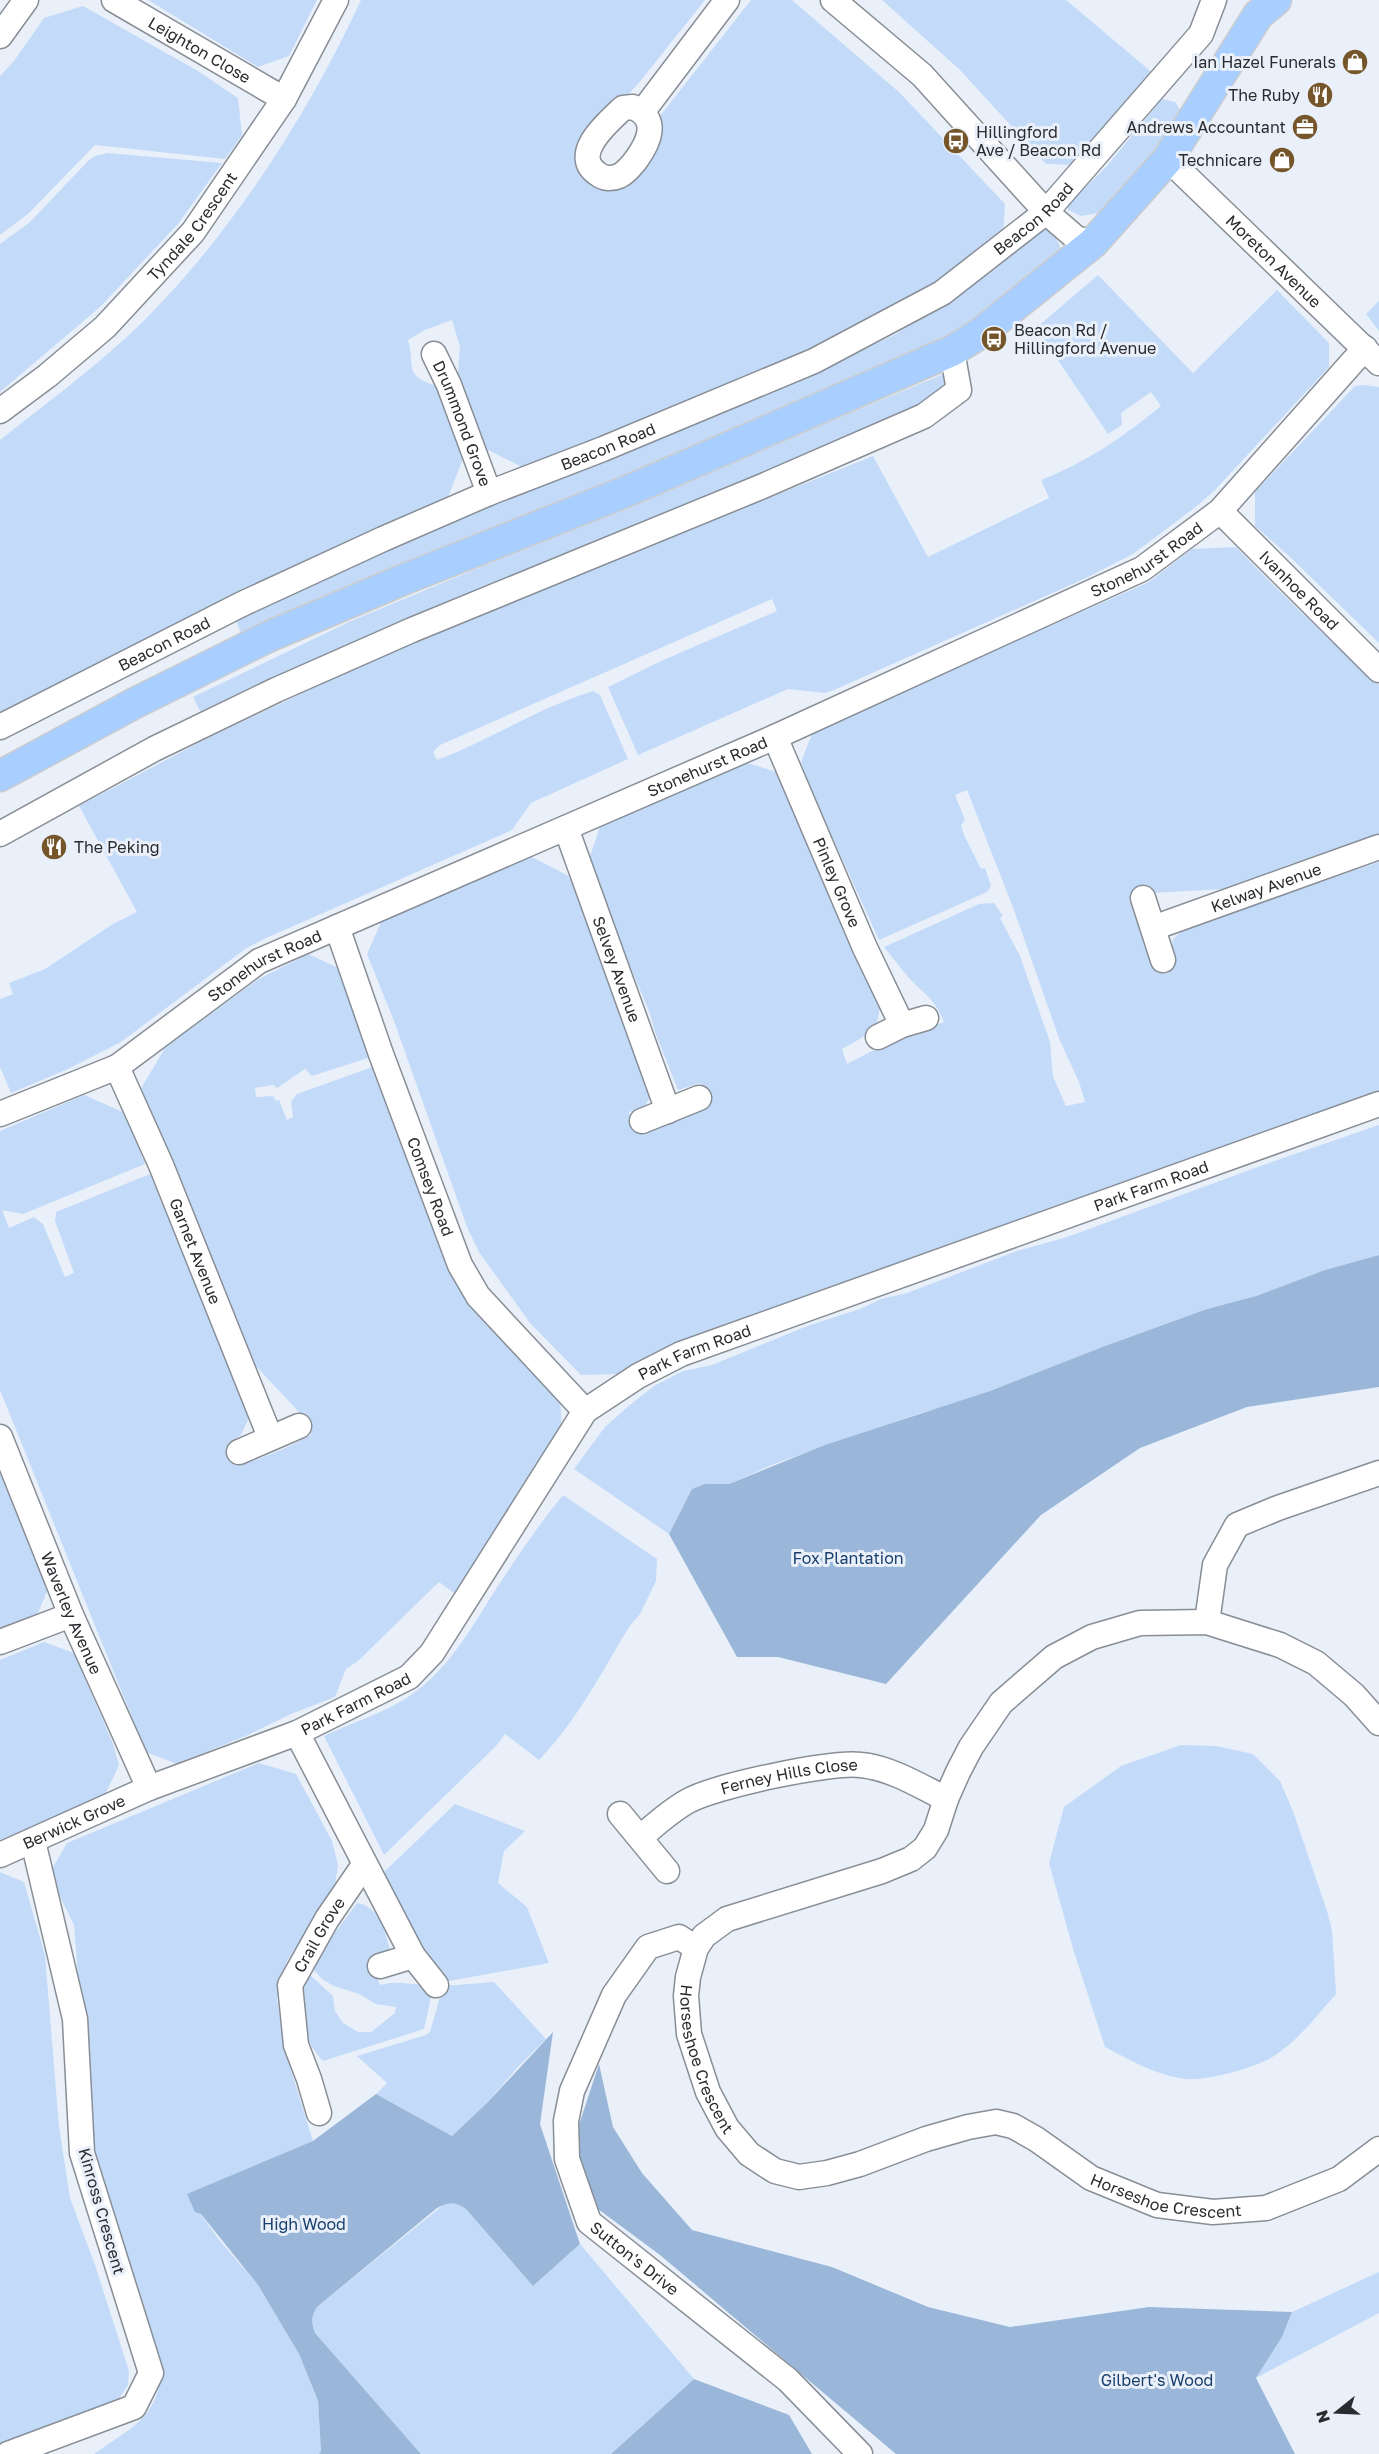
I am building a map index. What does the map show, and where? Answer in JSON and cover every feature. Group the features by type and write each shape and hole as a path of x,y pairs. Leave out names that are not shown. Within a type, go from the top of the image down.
{"main road":[{"path":"0,776 270,636 405,579 625,492 952,351 981,333 1093,243 1168,159 1264,5"}],"street":[{"path":"0,36 26,0"},
{"name":"Leighton Close","path":"114,0 284,99"},
{"name":"Tyndale Crescent","path":"0,411 47,376 105,327 193,232 284,99 336,0"},
{"path":"643,111 728,0"},
{"path":"833,0 922,75 1046,212 1076,238 1093,243"},
{"name":"Beacon Road","path":"0,727 242,604 383,539 489,493 603,449 814,361 942,293 1046,212 1160,84 1201,34 1214,0"},
{"name":"Moreton Avenue","path":"1168,159 1372,356"},
{"path":"0,834 154,749 276,690 411,630 764,486 924,416 959,390 952,351"},
{"name":"Drummond Grove","path":"434,354 449,385 489,493"},
{"name":"Stonehurst Road","path":"0,1114 117,1066 260,961 775,736 1142,569 1220,511 1372,356"},
{"name":"Ivanhoe Road","path":"1220,511 1379,670"},
{"name":"Pinley Grove","path":"775,736 865,948 902,1024"},
{"name":"Selvey Avenue","path":"566,828 668,1111"},
{"name":"Kelway Avenue","path":"1153,928 1379,847"},
{"path":"1143,898 1163,960"},
{"name":"Comsey Road","path":"337,927 459,1265 478,1296 585,1411"},
{"path":"878,1037 902,1024 926,1018"},
{"name":"Garnet Avenue","path":"117,1066 160,1165 270,1437"},
{"path":"642,1121 699,1098"},
{"name":"Park Farm Road","path":"149,1788 297,1733 409,1677 432,1653 585,1411 638,1376 681,1354 1379,1104"},
{"path":"239,1452 299,1426"},
{"name":"Waverley Avenue","path":"0,1437 71,1615 149,1788"},
{"path":"1206,1622 1215,1565 1237,1525 1278,1508 1379,1473"},
{"path":"0,1642 71,1615"},
{"name":"Horseshoe Crescent","path":"1379,1723 1354,1695 1316,1663 1280,1645 1206,1622 1140,1623 1092,1637 1054,1657 1001,1703 971,1747 946,1799 936,1830 925,1848 911,1859 882,1871 727,1919 704,1936 696,1948 688,1977 686,1996 689,2034 708,2092 727,2128 749,2154 775,2170 799,2177 860,2164 926,2139 996,2122 1013,2126 1090,2178 1157,2205 1213,2212 1266,2208 1339,2179 1379,2149"},
{"path":"297,1733 413,1956 436,1985"},
{"name":"Ferney Hills Close","path":"641,1838 666,1815 681,1805 719,1788 832,1766 861,1765 893,1774 946,1799"},
{"name":"Berwick Grove","path":"0,1855 149,1788"},
{"path":"620,1814 667,1871"},
{"name":"Kinross Crescent","path":"8,2454 134,2408 151,2373 82,2153 75,2019 33,1841"},
{"name":"Crail Grove","path":"319,2113 318,2076 296,2045 290,1985 327,1919 364,1865"},
{"name":"Sutton's Drive","path":"696,1948 679,1937 648,1947 614,1995 572,2091 567,2121 567,2159 589,2222 788,2380 861,2454"},
{"path":"380,1966 413,1956"}],"shaded area":[{"path":"148,0 317,0 289,56 258,67"},
{"path":"361,0 705,0 638,84 594,131 601,184 660,127 660,116 751,0 792,0 900,93 1005,204 1003,236 944,279 858,331 528,470 478,445 457,384 460,347 452,320 425,330 408,340 412,369 419,378 437,386 464,456 446,502 0,716 0,440 130,334 199,260 261,178 289,134 315,90"},
{"path":"882,0 1066,0 1154,74 1077,165 1046,164 960,70"},
{"path":"83,6 198,71 238,98 242,135 225,159 95,145 28,214 0,235 0,76 14,61 44,18"},
{"path":"1162,99 1175,102 1182,113 1152,161 1104,212 1081,216 1068,210 1068,205 1106,167"},
{"path":"108,153 222,163 178,224 100,307 0,392 0,244 30,222 89,160"},
{"path":"1044,229 1053,233 1060,246 1059,259 932,352 245,643 235,618 376,552 830,366 896,334 988,272 1034,233"},
{"path":"1098,275 1193,373 1277,290 1329,343 1329,367 1215,490 1133,554 1084,579 834,690 825,693 788,689 638,755 608,687 661,661 777,611 772,599 440,745 433,752 437,760 553,706 593,691 600,695 628,759 531,803 512,830 245,949 121,1042 68,1069 11,1093 0,1067 0,999 13,994 9,983 45,969 113,924 137,912 79,806 206,739 355,668 486,612 873,456 928,557 1049,498 1041,480 1104,448 1161,406 1151,392 1121,413 1122,425 1108,434 1036,328"},
{"path":"1379,301 1379,331 1366,314"},
{"path":"946,373 952,377 940,397 203,717 193,697 351,621"},
{"path":"1355,386 1379,387 1379,643 1255,526 1255,492"},
{"path":"1236,547 1379,685 1379,837 1291,864 1225,889 1139,894 1130,899 1142,933 1171,953 1173,939 1188,926 1379,862 1379,1093 680,1341 618,1374 581,1375 530,1323 479,1252 467,1227 394,1021 367,954 382,920 530,856 567,875 591,926 652,1095 643,1108 629,1112 634,1130 652,1127 706,1090 700,1083 678,1090 649,1011 587,865 601,824 744,762 780,773 877,996 879,1015 876,1023 866,1034 842,1049 847,1064 887,1043 944,1022 933,1002 908,977 884,947 979,904 994,903 1003,916 1000,918 1020,956 1050,1042 1053,1077 1066,1106 1085,1102 1079,1082 1060,1041 1014,910 967,790 955,795 965,820 961,825 981,869 985,868 991,886 987,892 879,940 810,788 801,762 813,731 1149,582 1192,549"},
{"path":"308,954 343,970 374,1056 312,1076 305,1069 277,1088 273,1085 255,1088 256,1097 273,1096 276,1101 279,1100 287,1120 293,1117 291,1102 297,1094 378,1065 432,1212 560,1396 562,1435 474,1569 454,1593 439,1582 358,1661 346,1669 335,1697 177,1764 146,1752 0,1390 0,1131 84,1095 125,1113 145,1164 23,1214 2,1210 9,1228 34,1217 43,1224 65,1277 74,1273 55,1221 56,1212 150,1174 249,1418 241,1435 228,1443 237,1464 264,1457 311,1435 310,1426 300,1413 252,1362 217,1272 140,1090 165,1048 257,980"},
{"path":"1379,1125 1379,1255 1325,1270 1256,1296 1207,1309 990,1391 774,1464 729,1484 705,1484 692,1489 669,1534 574,1469 605,1427 654,1386 683,1371 712,1365 881,1299 907,1293 1017,1251 1067,1237"},
{"path":"0,1472 48,1589 35,1620 0,1634"},
{"path":"563,1495 657,1559 656,1581 640,1614 629,1627 577,1713 539,1760 505,1734 496,1746 384,1855 324,1736 401,1701 435,1675 464,1639 524,1546"},
{"path":"44,1642 74,1653 113,1744 119,1765 104,1797 0,1840 0,1660"},
{"path":"1181,1745 1216,1746 1253,1754 1280,1781 1294,1814 1332,1930 1336,1994 1299,2035 1283,2050 1266,2061 1218,2076 1195,2079 1175,2077 1154,2071 1105,2047 1074,1952 1049,1863 1064,1807 1121,1766"},
{"path":"259,1763 296,1774 332,1841 338,1865 335,1886 287,1961 277,1998 284,2048 313,2141 187,2195 220,2241 258,2285 299,2354 318,2402 321,2451 319,2454 94,2454 142,2419 156,2396 160,2382 160,2364 97,2177 91,2134 74,1925 49,1874 67,1843"},
{"path":"455,1804 525,1831 504,1851 498,1883 527,1907 549,1963 438,1983 382,1874"},
{"path":"0,1872 24,1882 45,1955 59,2126 70,2198 94,2262 129,2371 128,2385 117,2402 0,2444"},
{"path":"357,1903 376,1914 390,1950 382,1965 374,1971 380,1985 424,1984 432,1993 424,2029 323,2061 309,2042 302,2020 302,1997 309,1974 333,1996 335,2011 343,2023 358,2032 371,2032 395,2013 396,2007 376,2004 359,1994 334,1986 323,1980 312,1968 315,1960"},
{"path":"494,1982 546,2039 488,2102 452,2136 376,2094 387,2083 357,2056 430,2032 443,1986"},
{"path":"447,2202 458,2203 466,2209 533,2286 580,2244 694,2379 611,2454 421,2454 315,2333 312,2320 317,2307"},
{"path":"1379,2272 1379,2313 1256,2378 1282,2337 1292,2312"}],"green space":[{"name":"Fox Plantation","path":"1379,1255 1379,1387 1247,1407 1140,1448 1041,1515 886,1684 778,1657 737,1657 669,1534 692,1489 705,1484 729,1484 825,1445 990,1391 1207,1309 1256,1296 1325,1270"},
{"name":"High Wood","path":"553,2032 540,2124 580,2244 533,2286 466,2209 452,2203 437,2208 317,2307 312,2320 315,2333 421,2454 319,2454 321,2451 318,2401 299,2354 258,2285 201,2214 195,2212 187,2194 313,2141 376,2094 452,2136 488,2102"},
{"name":"Gilbert's Wood","path":"599,2064 613,2127 642,2173 692,2230 832,2267 928,2307 1010,2327 1149,2307 1292,2312 1282,2337 1256,2378 1295,2454 896,2454 660,2255 598,2209 574,2140"},
{"path":"694,2379 789,2415 812,2454 611,2454"}],"place":[{"name":"Ian Hazel Funerals","path":"1355,62"},
{"name":"The Ruby","path":"1320,95"},
{"name":"Andrews Accountant","path":"1305,127"},
{"name":"Hillingford Ave / Beacon Rd","path":"956,141"},
{"name":"Technicare","path":"1282,160"},
{"name":"Beacon Rd / Hillingford Avenue","path":"994,339"},
{"name":"The Peking","path":"54,847"}]}
